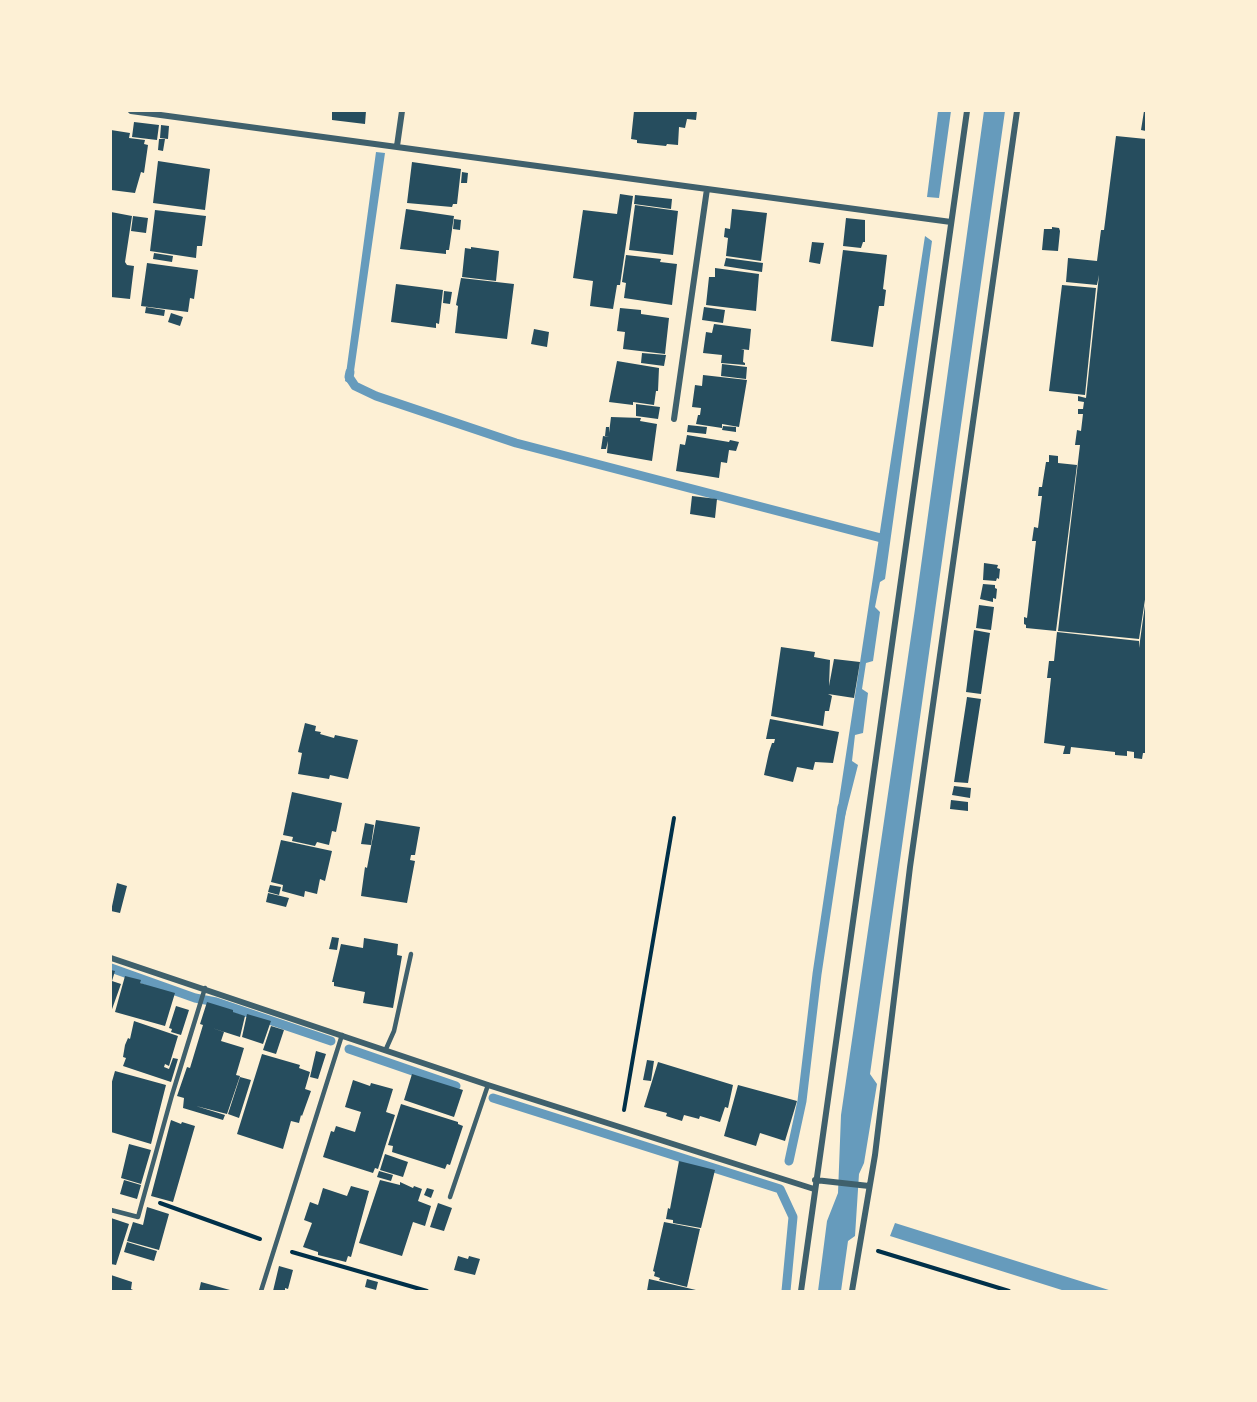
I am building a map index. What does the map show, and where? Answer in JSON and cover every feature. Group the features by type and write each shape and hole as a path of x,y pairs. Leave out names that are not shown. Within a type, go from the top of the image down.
{"street":[{"path":"131,111 951,222"},
{"path":"398,146 402,111"},
{"path":"801,1291 967,111"},
{"path":"852,1291 875,1155 910,867 1017,111"},
{"path":"674,419 707,189"},
{"path":"111,958 488,1085 814,1189"},
{"path":"815,1180 869,1186"}],"lane":[{"path":"386,1049 394,1031 411,954"},
{"path":"111,1210 138,1217 205,988"},
{"path":"261,1291 342,1035"},
{"path":"450,1197 488,1085"}],"path":[{"path":"621,1126 674,818"},
{"path":"144,1198 297,1254 427,1291"},
{"path":"859,1248 886,1252 1009,1291"}],"water":[{"path":"938,111 951,111 939,198 927,197"},
{"path":"984,111 1005,111 870,1074 877,1084 864,1163 859,1174 855,1236 848,1241 841,1291 818,1291 827,1221 838,1193 841,1115 915,609"},
{"path":"376,152 385,153 352,385 345,381"},
{"path":"925,236 932,241 885,579 880,582 875,607 880,612 873,661 866,663 862,689 868,693 863,733 855,735 852,761 858,765 844,820 836,820"},
{"path":"895,1223 1112,1291 1065,1291 890,1236"}],"building":[{"path":"332,111 366,111 365,124 332,120"},
{"path":"634,111 697,111 696,120 687,119 685,128 679,127 678,145 667,144 666,146 637,143 637,140 631,139"},
{"path":"1144,111 1146,111 1146,131 1141,130"},
{"path":"134,122 159,125 157,140 132,137"},
{"path":"161,125 169,126 168,139 160,138"},
{"path":"111,130 130,133 129,138 145,140 144,144 148,145 144,173 141,172 135,193 111,190"},
{"path":"1116,136 1146,139 1146,593 1139,639 1058,631 1080,445 1075,445 1077,430 1081,431 1083,414 1078,414 1078,409 1083,409 1084,402 1078,401 1078,396 1086,398 1099,275 1097,285 1066,282 1068,258 1097,261 1101,230 1104,230"},
{"path":"159,139 165,139 163,151 158,150"},
{"path":"158,161 210,169 205,210 153,203"},
{"path":"412,162 461,169 457,204 453,204 452,207 407,203"},
{"path":"462,172 468,173 467,183 461,183"},
{"path":"620,194 633,196 620,285 617,285 613,309 590,306 593,281 573,278 583,210 617,214"},
{"path":"635,195 672,199 671,209 634,204"},
{"path":"635,205 678,211 673,255 629,250"},
{"path":"406,209 454,216 449,250 446,250 446,254 400,249"},
{"path":"732,209 767,213 761,261 726,256 728,238 724,237 725,228 730,229"},
{"path":"155,210 206,216 202,246 197,246 196,258 150,251"},
{"path":"111,212 132,216 125,262 127,265 134,266 130,299 111,297"},
{"path":"133,216 148,218 146,233 131,231"},
{"path":"846,218 865,220 865,242 861,248 843,246"},
{"path":"454,219 461,220 460,230 453,229"},
{"path":"1052,227 1059,228 1060,231 1058,251 1042,250 1044,229 1052,229"},
{"path":"812,242 824,243 820,264 809,262"},
{"path":"471,247 499,251 496,281 462,277 465,248 471,249"},
{"path":"843,250 887,255 883,289 886,290 884,306 879,306 873,347 831,341"},
{"path":"154,253 173,256 172,262 153,259"},
{"path":"626,255 661,259 660,262 677,264 672,305 624,298 626,283 622,282"},
{"path":"726,258 763,263 762,272 724,266"},
{"path":"147,263 198,270 194,299 190,298 188,312 141,306"},
{"path":"715,268 759,274 756,311 706,305 709,277 715,277"},
{"path":"461,278 514,284 507,339 455,333 458,306 456,305"},
{"path":"396,284 443,290 439,324 436,323 436,328 391,322"},
{"path":"1062,285 1096,288 1085,395 1049,391"},
{"path":"444,291 452,292 450,304 443,303"},
{"path":"146,307 165,310 164,316 145,313"},
{"path":"704,307 725,310 723,323 702,320"},
{"path":"620,308 641,310 641,314 669,318 665,354 623,349 625,332 617,331"},
{"path":"171,313 183,317 180,326 168,322"},
{"path":"714,324 751,329 749,350 741,349 744,350 745,365 721,363 722,355 703,353 706,332 712,333"},
{"path":"534,329 549,332 547,347 531,344"},
{"path":"642,353 666,355 664,366 641,363"},
{"path":"617,361 659,368 658,391 656,391 654,405 609,402"},
{"path":"722,364 747,367 746,379 721,376"},
{"path":"703,375 747,380 739,427 722,424 722,428 696,424 701,408 692,407 695,385 702,386"},
{"path":"636,404 660,407 658,419 636,416"},
{"path":"611,417 641,418 640,421 657,424 652,461 607,453 608,441 606,449 601,449 603,436 609,437 605,436 606,427 609,427 609,433"},
{"path":"688,425 707,427 706,434 687,432"},
{"path":"723,426 736,427 736,432 722,430"},
{"path":"687,435 739,442 736,451 729,450 727,463 721,462 719,478 676,471 680,444 685,445"},
{"path":"1049,455 1058,456 1058,463 1077,465 1056,631 1026,628 1024,624 1024,617 1027,618 1036,541 1032,541 1034,527 1038,528 1042,496 1038,496 1039,487 1042,487"},
{"path":"692,496 717,499 715,518 690,514"},
{"path":"984,563 998,565 999,579 997,578 996,581 983,580"},
{"path":"983,584 995,585 996,599 993,598 993,602 980,599"},
{"path":"979,605 994,607 991,630 976,628"},
{"path":"1145,605 1146,753 1143,753 1142,759 1134,758 1134,752 1127,751 1127,756 1115,755 1115,752 1071,747 1070,754 1063,754 1065,746 1044,743 1051,678 1047,678 1049,661 1054,661 1057,632 1139,641 1139,648"},
{"path":"974,630 990,633 981,694 966,692"},
{"path":"781,647 815,652 814,657 830,660 829,686 834,659 860,662 854,698 828,694 832,696 829,711 825,711 823,726 771,716"},
{"path":"967,697 981,699 968,783 954,782"},
{"path":"770,719 839,732 833,763 815,762 813,770 797,767 793,782 764,775 769,752 775,739 766,739"},
{"path":"305,723 316,726 315,731 321,732 320,734 358,740 348,779 330,775 329,779 298,774 302,753 298,752"},
{"path":"954,786 971,788 970,798 952,795"},
{"path":"292,792 342,803 336,832 332,831 329,845 317,842 315,846 292,841 293,837 283,835"},
{"path":"951,800 968,802 968,811 950,809"},
{"path":"376,820 420,827 415,855 411,855 410,860 415,861 407,903 361,896"},
{"path":"365,823 374,825 371,845 361,844"},
{"path":"281,840 332,851 325,881 320,879 317,894 305,891 304,897 282,891 283,885 271,882"},
{"path":"117,883 127,886 120,913 111,911"},
{"path":"270,885 281,887 279,895 268,892"},
{"path":"268,893 289,898 286,907 266,902"},
{"path":"332,937 339,938 337,950 329,949"},
{"path":"364,938 398,944 397,955 402,956 393,1008 363,1003 365,992 334,986 332,982 341,944 363,948"},
{"path":"111,970 115,971 112,981 121,984 111,1012"},
{"path":"125,976 175,993 165,1026 115,1012"},
{"path":"207,1002 245,1016 240,1037 212,1028 224,1032 221,1041 244,1048 236,1075 240,1076 227,1114 196,1106 225,1115 223,1120 183,1108 184,1098 177,1096 187,1067 190,1068 203,1025 200,1024"},
{"path":"176,1006 189,1010 181,1035 171,1032 172,1029 169,1028"},
{"path":"247,1014 271,1021 263,1044 242,1037"},
{"path":"134,1021 178,1036 169,1066 165,1064 164,1067 169,1069 173,1058 178,1059 171,1082 123,1066 126,1058 123,1057 125,1045 128,1038 130,1039"},
{"path":"271,1026 284,1030 276,1054 263,1050"},
{"path":"316,1051 326,1054 318,1079 310,1077"},
{"path":"262,1054 300,1065 299,1068 310,1072 305,1089 311,1091 299,1123 291,1121 283,1149 237,1134"},
{"path":"647,1060 654,1061 651,1081 643,1080"},
{"path":"658,1062 733,1085 728,1108 725,1107 720,1122 700,1116 699,1119 684,1115 682,1121 666,1116 667,1113 644,1107"},
{"path":"115,1071 166,1085 151,1144 111,1132 111,1085"},
{"path":"412,1074 463,1090 454,1117 404,1100"},
{"path":"240,1077 251,1080 239,1118 228,1114"},
{"path":"353,1080 370,1086 371,1083 393,1089 386,1112 395,1115 378,1169 375,1168 373,1173 323,1157 331,1131 334,1132 336,1126 355,1132 361,1112 345,1107"},
{"path":"738,1085 797,1101 785,1141 760,1133 756,1146 724,1136"},
{"path":"401,1104 458,1122 463,1126 450,1165 447,1164 445,1169 392,1152 393,1146 388,1145"},
{"path":"171,1120 195,1126 173,1202 151,1196"},
{"path":"129,1144 151,1150 141,1184 121,1178"},
{"path":"385,1154 408,1162 403,1177 380,1170"},
{"path":"679,1161 715,1170 701,1228 673,1223 673,1220 666,1219"},
{"path":"379,1171 393,1175 391,1181 377,1177"},
{"path":"124,1180 141,1185 137,1199 120,1194"},
{"path":"380,1180 400,1185 400,1182 422,1189 418,1201 431,1206 425,1226 413,1222 402,1256 359,1243"},
{"path":"351,1186 369,1191 351,1257 348,1256 346,1262 318,1255 318,1252 303,1247 312,1223 304,1220 310,1202 318,1205 323,1188 347,1196"},
{"path":"427,1188 434,1190 431,1198 424,1195"},
{"path":"438,1203 452,1208 444,1231 430,1227"},
{"path":"147,1207 169,1214 159,1250 127,1241 133,1222 143,1225"},
{"path":"111,1218 129,1224 116,1265 111,1264"},
{"path":"664,1222 700,1229 687,1287 659,1280 660,1278 654,1276 653,1271"},
{"path":"127,1242 157,1251 154,1261 124,1252"},
{"path":"458,1256 480,1259 475,1275 454,1270"},
{"path":"279,1266 293,1270 288,1289 273,1291"},
{"path":"111,1275 132,1282 131,1289 135,1291 111,1291"},
{"path":"367,1279 378,1282 376,1290 365,1287"},
{"path":"649,1279 696,1290 696,1291 647,1291"},
{"path":"201,1282 230,1290 230,1291 199,1291"}],"waterway":[{"path":"350,372 349,377 355,386 376,396 516,443 885,539"},
{"path":"789,1161 802,1101 817,974 842,807"},
{"path":"111,968 195,998 216,1002 331,1041"},
{"path":"349,1049 456,1086"},
{"path":"493,1098 780,1189 793,1217 786,1291"}]}
